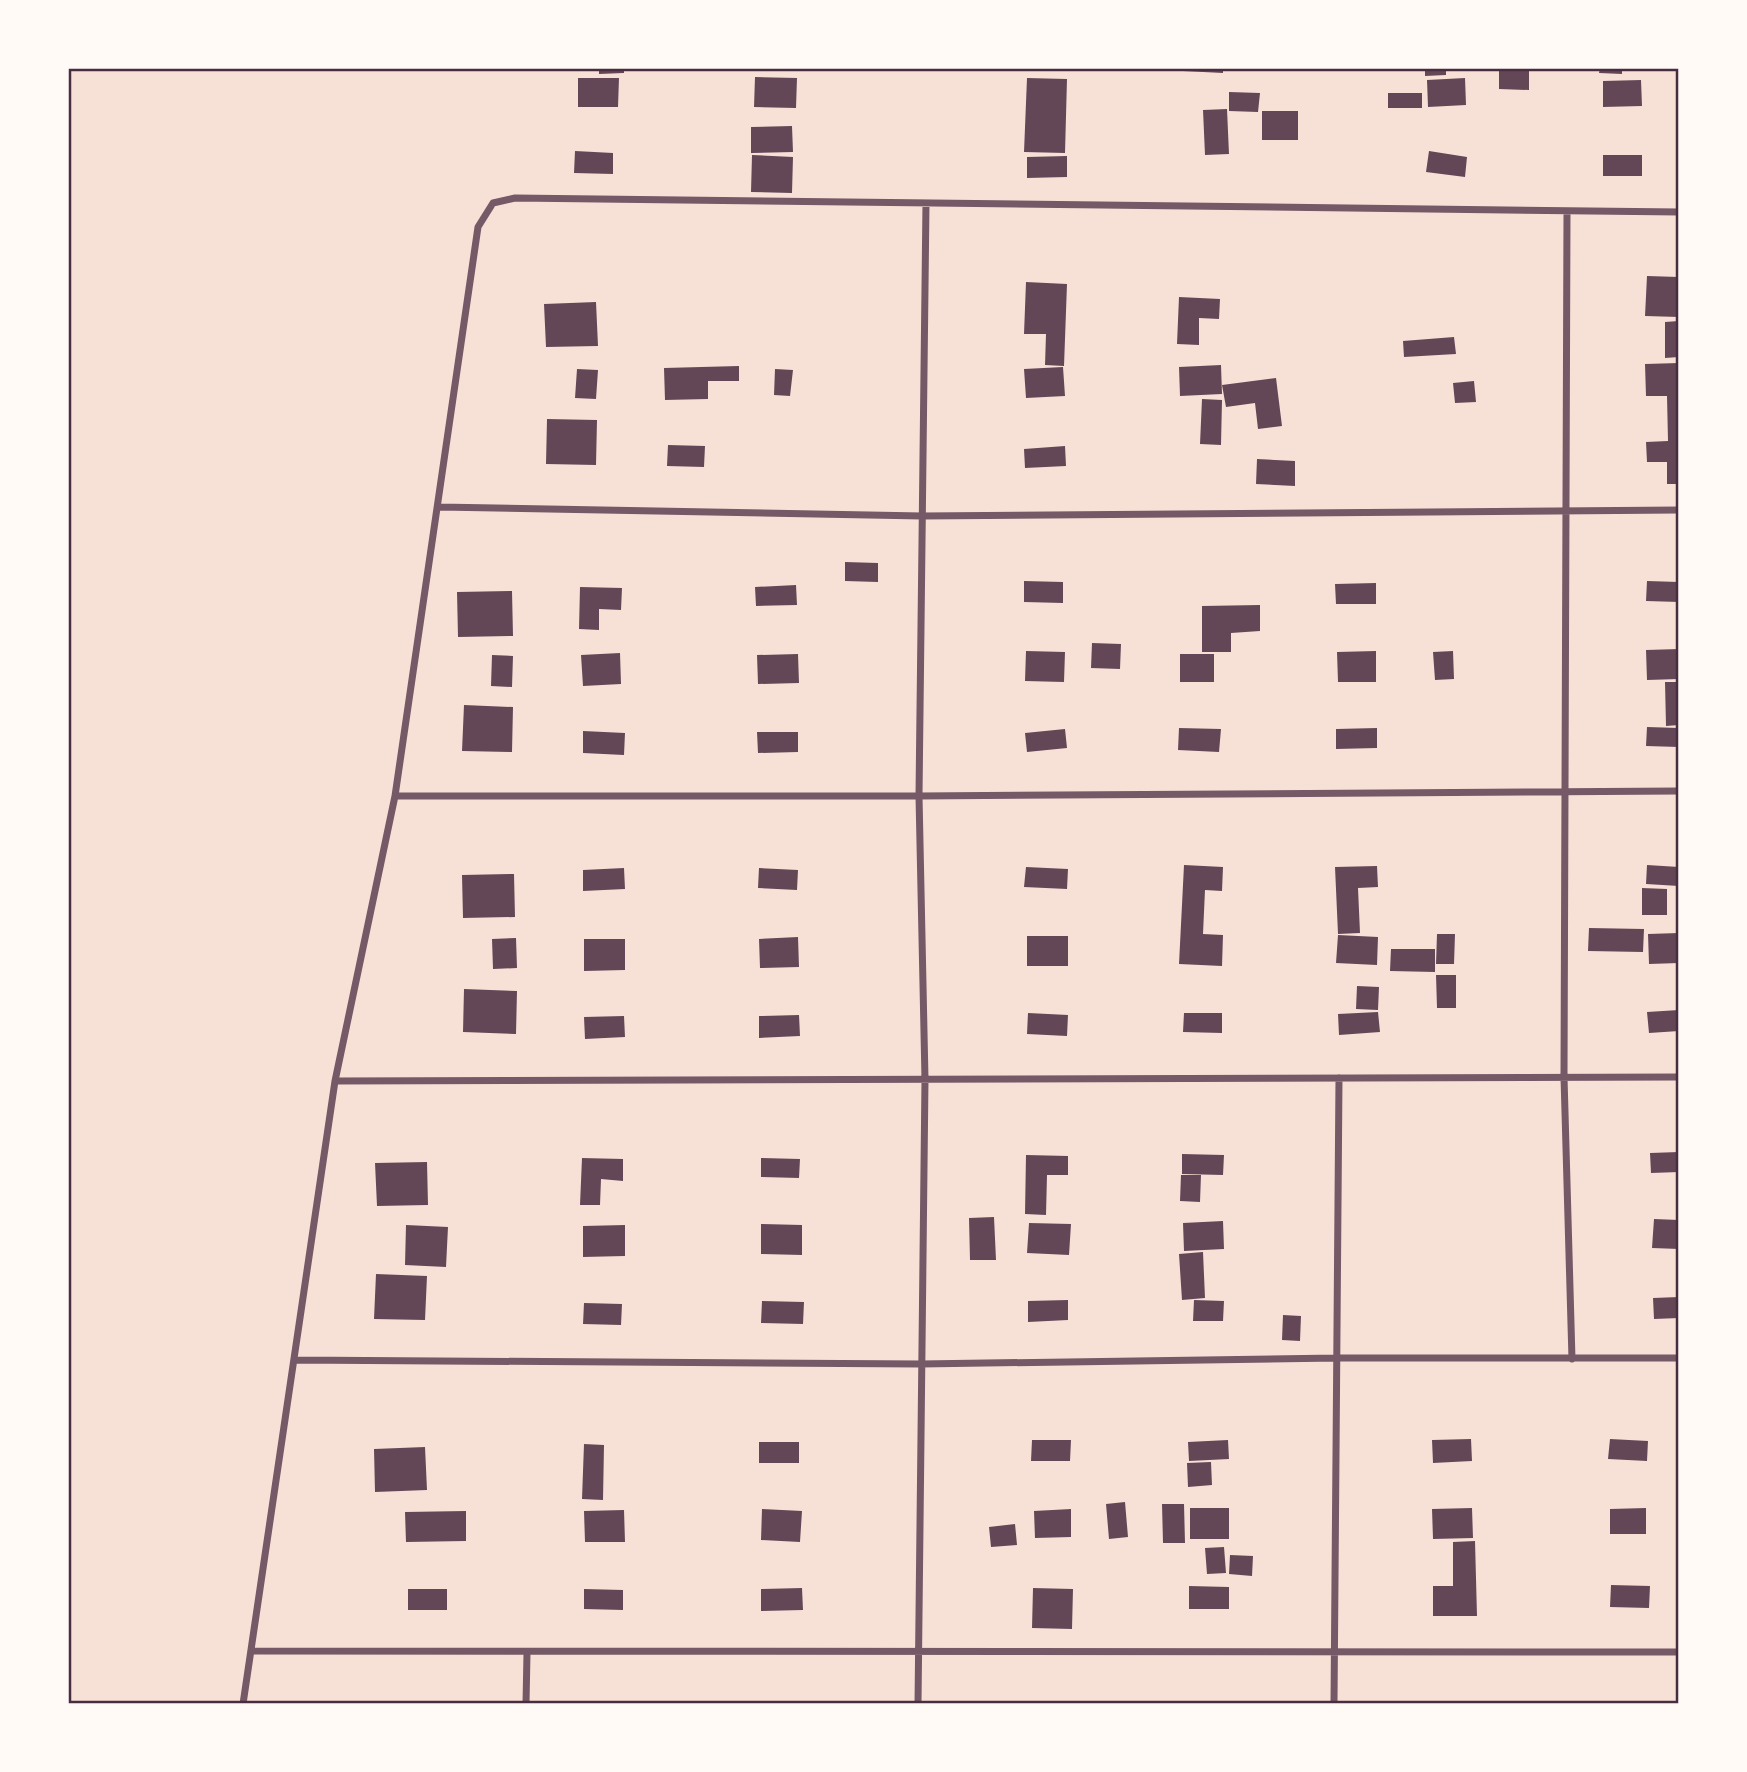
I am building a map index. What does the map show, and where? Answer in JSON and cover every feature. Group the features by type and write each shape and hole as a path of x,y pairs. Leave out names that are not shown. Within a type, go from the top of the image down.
{"street":[{"path":"243,1704 335,1081 395,796 478,227 493,203 514,198 1679,212"},
{"path":"918,1704 925,1079 919,796 926,203"},
{"path":"1567,212 1564,1077 1572,1359"},
{"path":"439,507 922,516 1679,510"},
{"path":"395,796 1679,791"},
{"path":"335,1081 1679,1077"},
{"path":"1335,1704 1339,1078"},
{"path":"294,1360 921,1364 1337,1358 1679,1358"},
{"path":"251,1651 1679,1652"},
{"path":"526,1704 527,1653"}],"building":[{"path":"599,68 624,68 624,73 599,74"},
{"path":"1183,68 1223,68 1223,73 1183,71"},
{"path":"1425,68 1446,68 1446,75 1425,76"},
{"path":"1499,68 1529,68 1529,90 1499,89"},
{"path":"1600,68 1622,68 1622,74 1599,73"},
{"path":"755,77 797,78 796,108 754,107"},
{"path":"578,78 619,78 618,107 578,107"},
{"path":"1027,78 1067,79 1065,153 1024,152"},
{"path":"1465,78 1466,105 1428,107 1427,80"},
{"path":"1641,80 1642,106 1603,107 1603,81"},
{"path":"1229,92 1260,93 1258,112 1229,111"},
{"path":"1388,93 1422,93 1422,108 1388,108"},
{"path":"1227,109 1229,154 1205,155 1203,110"},
{"path":"1262,111 1298,111 1298,140 1262,140"},
{"path":"792,126 793,152 751,153 751,127"},
{"path":"575,151 613,153 613,174 574,173"},
{"path":"1429,151 1467,157 1465,177 1426,172"},
{"path":"752,155 793,157 792,193 751,192"},
{"path":"1603,155 1642,155 1642,176 1603,176"},
{"path":"1067,156 1067,177 1027,178 1027,157"},
{"path":"1647,276 1679,277 1679,317 1645,316"},
{"path":"1026,282 1067,284 1064,366 1045,365 1046,334 1024,334"},
{"path":"1179,297 1220,299 1219,319 1199,318 1199,345 1177,344"},
{"path":"596,302 598,346 546,347 544,304"},
{"path":"1679,321 1679,357 1665,358 1665,322"},
{"path":"1454,337 1456,354 1404,357 1403,341"},
{"path":"1679,363 1679,484 1667,484 1667,462 1647,462 1646,442 1668,441 1667,396 1646,396 1645,364"},
{"path":"1221,365 1222,394 1180,396 1179,367"},
{"path":"739,366 739,381 708,381 708,399 665,400 664,368"},
{"path":"1063,367 1065,396 1026,398 1024,369"},
{"path":"577,369 598,370 596,399 575,398"},
{"path":"775,369 793,370 790,396 774,395"},
{"path":"1276,378 1282,426 1258,429 1255,403 1226,407 1222,385"},
{"path":"1474,381 1476,402 1455,403 1453,383"},
{"path":"1202,399 1222,400 1221,445 1200,444"},
{"path":"547,419 597,420 596,465 546,464"},
{"path":"668,445 705,446 704,467 667,466"},
{"path":"1065,446 1066,466 1025,468 1024,449"},
{"path":"1257,459 1295,461 1295,486 1256,484"},
{"path":"845,562 878,563 878,582 845,581"},
{"path":"1024,581 1063,582 1063,603 1024,602"},
{"path":"1647,581 1679,582 1679,602 1646,601"},
{"path":"1376,583 1376,604 1336,604 1335,584"},
{"path":"796,585 797,605 756,606 755,587"},
{"path":"580,587 622,588 621,610 599,609 599,630 579,629"},
{"path":"512,591 513,636 458,637 457,592"},
{"path":"1260,605 1260,631 1231,633 1231,652 1202,652 1202,606"},
{"path":"1092,643 1121,644 1120,669 1091,668"},
{"path":"1679,649 1679,679 1647,680 1646,650"},
{"path":"1026,651 1065,652 1064,682 1025,681"},
{"path":"1376,651 1376,682 1338,682 1337,652"},
{"path":"1453,651 1454,679 1435,680 1433,652"},
{"path":"620,653 621,684 583,686 581,655"},
{"path":"798,654 799,683 758,684 757,655"},
{"path":"1180,654 1214,654 1214,682 1180,682"},
{"path":"492,655 513,656 512,687 491,686"},
{"path":"1665,682 1679,682 1679,725 1666,726"},
{"path":"464,705 513,707 512,752 462,751"},
{"path":"1647,727 1679,728 1679,747 1646,746"},
{"path":"1179,728 1221,729 1219,752 1178,750"},
{"path":"1377,728 1377,748 1336,749 1336,729"},
{"path":"1065,729 1067,748 1027,752 1025,733"},
{"path":"583,731 625,733 624,755 583,753"},
{"path":"757,732 798,732 798,752 758,753"},
{"path":"1184,865 1223,867 1222,891 1205,890 1203,934 1223,935 1222,966 1179,964"},
{"path":"1647,865 1679,867 1679,886 1646,884"},
{"path":"1377,866 1378,887 1358,888 1360,933 1338,934 1335,867"},
{"path":"1026,867 1068,869 1067,889 1024,887"},
{"path":"624,868 625,889 583,891 583,870"},
{"path":"759,868 798,870 797,890 758,888"},
{"path":"514,874 515,917 463,918 462,875"},
{"path":"1642,888 1667,889 1667,915 1642,915"},
{"path":"1589,928 1644,929 1643,952 1588,951"},
{"path":"1679,933 1679,963 1649,964 1648,934"},
{"path":"1437,934 1455,934 1454,964 1436,964"},
{"path":"1338,935 1378,937 1377,965 1336,963"},
{"path":"1027,936 1068,936 1068,966 1027,966"},
{"path":"798,937 799,967 760,968 759,939"},
{"path":"516,938 517,968 493,969 492,939"},
{"path":"584,939 625,939 625,970 584,971"},
{"path":"1391,949 1435,949 1435,972 1390,971"},
{"path":"1436,975 1456,975 1456,1008 1437,1008"},
{"path":"1357,986 1379,987 1378,1010 1356,1009"},
{"path":"464,989 517,991 516,1034 463,1032"},
{"path":"1679,1010 1679,1031 1649,1033 1647,1012"},
{"path":"1378,1012 1380,1032 1339,1035 1338,1014"},
{"path":"1028,1013 1068,1015 1067,1036 1027,1034"},
{"path":"1184,1013 1222,1013 1222,1033 1183,1032"},
{"path":"799,1015 800,1036 759,1038 759,1016"},
{"path":"624,1016 625,1037 585,1039 584,1017"},
{"path":"1679,1152 1679,1172 1651,1173 1650,1153"},
{"path":"1182,1154 1224,1155 1223,1175 1182,1174"},
{"path":"1026,1155 1068,1156 1068,1175 1047,1175 1046,1215 1025,1214"},
{"path":"582,1158 623,1159 623,1181 601,1179 600,1205 580,1205"},
{"path":"761,1158 800,1159 799,1178 761,1177"},
{"path":"427,1162 428,1205 377,1206 375,1163"},
{"path":"1181,1175 1201,1175 1200,1202 1180,1201"},
{"path":"994,1217 996,1260 970,1260 969,1218"},
{"path":"1654,1219 1679,1220 1679,1249 1652,1248"},
{"path":"1223,1221 1224,1249 1184,1251 1183,1223"},
{"path":"1029,1223 1071,1224 1069,1255 1027,1253"},
{"path":"761,1224 802,1225 802,1255 761,1254"},
{"path":"406,1225 448,1227 446,1267 405,1265"},
{"path":"625,1225 625,1256 583,1257 583,1226"},
{"path":"1203,1252 1205,1298 1182,1300 1179,1254"},
{"path":"376,1274 427,1276 425,1320 374,1319"},
{"path":"1679,1297 1679,1318 1654,1319 1653,1298"},
{"path":"1068,1300 1068,1320 1028,1322 1028,1301"},
{"path":"1194,1300 1224,1301 1223,1321 1193,1321"},
{"path":"762,1301 804,1302 803,1324 761,1323"},
{"path":"584,1303 622,1304 621,1325 583,1324"},
{"path":"1283,1315 1301,1316 1300,1341 1282,1340"},
{"path":"1471,1439 1472,1461 1433,1463 1432,1440"},
{"path":"1610,1439 1648,1441 1647,1461 1608,1459"},
{"path":"1032,1440 1071,1440 1070,1461 1031,1461"},
{"path":"1228,1440 1229,1459 1189,1461 1188,1442"},
{"path":"759,1442 799,1442 799,1463 759,1463"},
{"path":"584,1444 604,1445 603,1500 582,1499"},
{"path":"425,1447 427,1490 375,1492 374,1449"},
{"path":"1211,1462 1212,1485 1188,1487 1187,1463"},
{"path":"1125,1502 1128,1537 1109,1539 1106,1504"},
{"path":"1162,1504 1184,1504 1185,1543 1163,1543"},
{"path":"1190,1508 1229,1508 1229,1539 1190,1539"},
{"path":"1472,1508 1473,1538 1433,1539 1432,1509"},
{"path":"1646,1508 1646,1534 1610,1534 1610,1509"},
{"path":"762,1509 802,1511 800,1542 761,1540"},
{"path":"1071,1509 1071,1537 1035,1538 1034,1511"},
{"path":"624,1510 625,1542 585,1542 584,1511"},
{"path":"466,1511 466,1541 406,1542 405,1512"},
{"path":"1015,1524 1017,1545 991,1547 989,1527"},
{"path":"1475,1541 1477,1616 1433,1616 1433,1586 1453,1586 1453,1542"},
{"path":"1224,1547 1226,1573 1207,1574 1205,1548"},
{"path":"1230,1555 1253,1556 1252,1576 1229,1574"},
{"path":"1611,1585 1650,1586 1649,1608 1610,1607"},
{"path":"1189,1586 1229,1587 1229,1609 1189,1609"},
{"path":"802,1588 803,1610 761,1611 761,1589"},
{"path":"1033,1588 1073,1589 1072,1629 1032,1628"},
{"path":"408,1589 447,1589 447,1610 408,1610"},
{"path":"584,1589 623,1590 623,1610 584,1609"}]}
